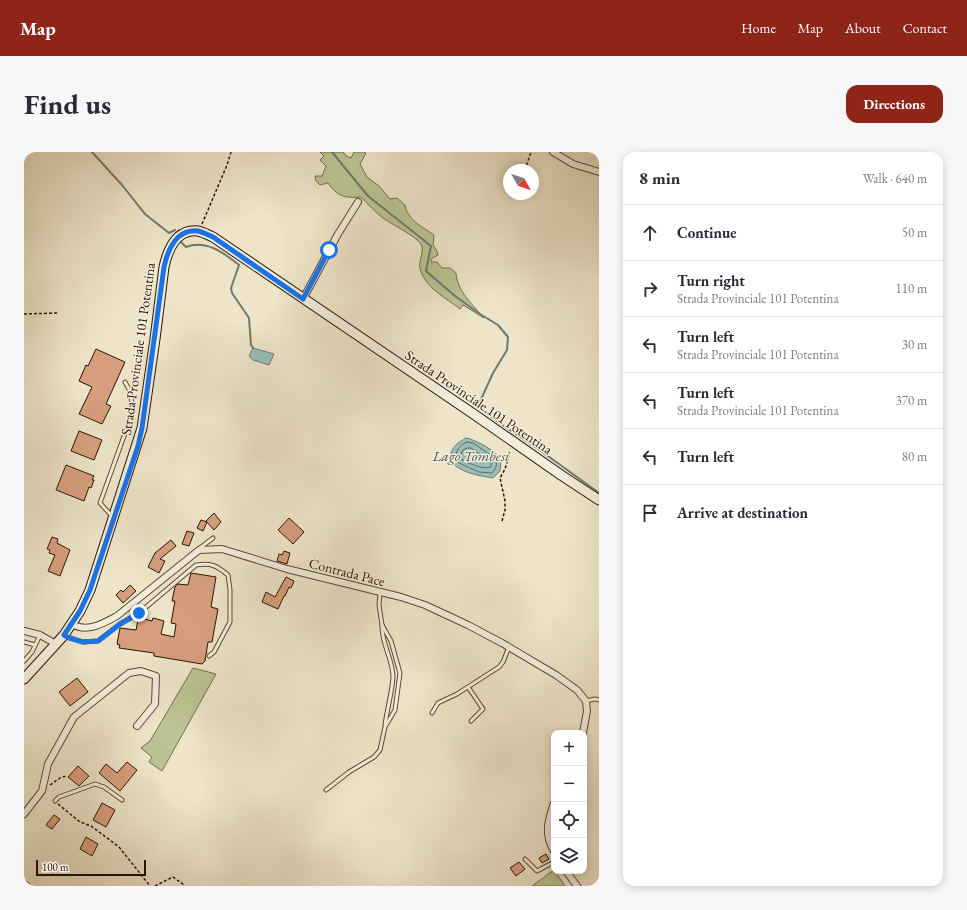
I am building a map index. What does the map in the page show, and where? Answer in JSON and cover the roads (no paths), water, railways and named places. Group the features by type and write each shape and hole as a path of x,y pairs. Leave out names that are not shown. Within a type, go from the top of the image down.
{"main road":[{"name":"Strada Provinciale 101 Potentina","path":"24,679 64,635 80,611 90,590 142,428 164,267 167,256 170,246 181,235 190,232 199,231 213,237 472,412 599,500"}],"street":[{"path":"553,152 573,164 599,172"},
{"path":"303,299 338,234 358,202"},
{"name":"Contrada Pace","path":"199,550 222,549 287,570 401,597 438,611 509,647 571,686 582,695 586,701"},
{"path":"72,624 79,628 88,628 116,616 199,550"},
{"path":"24,630 40,635 56,644"},
{"path":"24,814 42,791 48,764 74,717 129,674 141,671 156,676 155,704 137,726"},
{"path":"584,730 587,711 586,701"},
{"path":"551,812 547,827 551,846"},
{"path":"568,874 576,886"}],"lane":[{"path":"114,515 110,514 100,503 133,411 130,391 125,382"},
{"path":"199,550 214,538"},
{"path":"64,635 83,642 98,641 120,624 139,613 196,565 206,564 218,567 228,575 230,590 230,622 214,652 209,656"},
{"path":"326,790 349,772 374,757 381,746 393,676 382,633 379,605 380,593"},
{"path":"382,625 391,641 400,673 395,710 385,727"},
{"path":"24,661 32,652 40,635"},
{"path":"24,642 35,645"},
{"path":"432,713 438,703 468,687 498,667 503,662 509,647"},
{"path":"468,687 483,709 471,721"},
{"path":"586,701 596,699 599,700"},
{"path":"55,801 59,797 95,784 104,787 122,800"},
{"path":"526,859 538,871 551,864"}],"water":[{"path":"253,348 274,354 269,365 253,360 249,356"},
{"name":"Lago Tombesi","path":"466,438 486,446 499,457 501,461 500,471 493,478 466,472 454,464 451,459 452,450 457,444"}],"waterway":[{"path":"92,152 122,185 145,214 169,233 175,230"},
{"path":"332,152 368,196 431,246 426,271 455,296 498,325 508,337 507,350 493,373 478,406 494,419 599,493"},
{"path":"181,242 186,247 201,245 214,248 239,265 231,288 232,293 249,318 251,345 253,348"}]}
